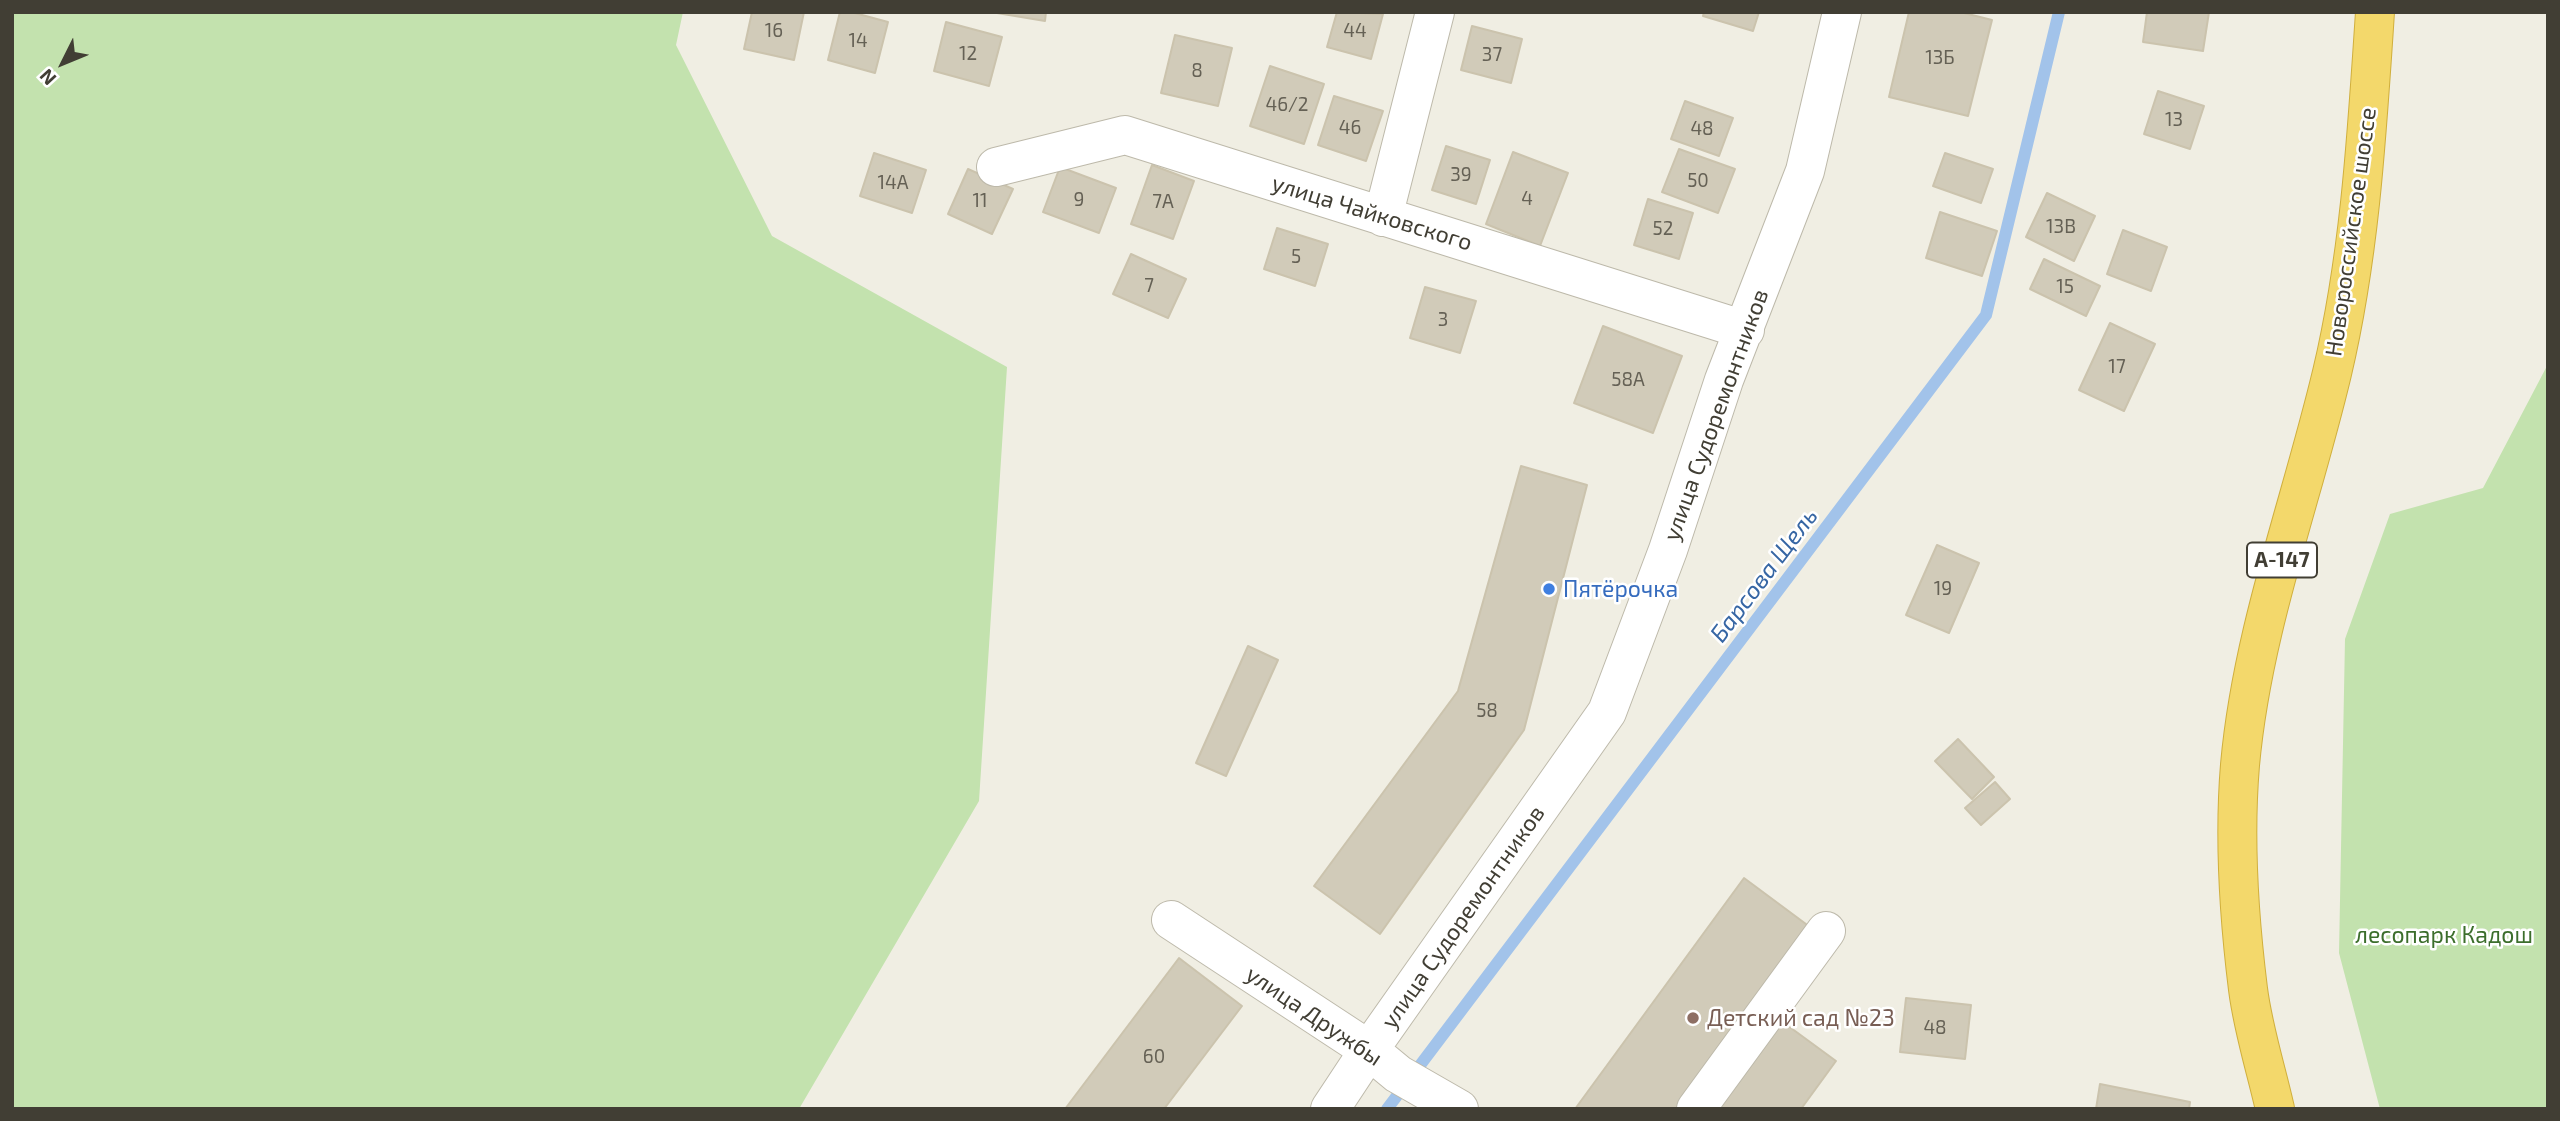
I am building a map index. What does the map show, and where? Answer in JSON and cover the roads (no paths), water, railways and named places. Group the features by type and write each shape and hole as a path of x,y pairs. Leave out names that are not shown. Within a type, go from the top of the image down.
{"highway":[{"name":"Новороссийское шоссе","path":"2275,1109 2248,991 2238,853 2240,766 2254,663 2332,372 2351,271 2367,145 2375,12"}],"street":[{"path":"1383,217 1435,12"},
{"name":"улица Судоремонтников","path":"1330,1109 1607,712 1668,550 1724,380 1805,171 1842,12"},
{"name":"улица Чайковского","path":"996,167 1125,135 1745,330"},
{"name":"улица Дружбы","path":"1171,920 1369,1050 1399,1091 1459,1109"},
{"path":"1696,1109 1826,932"}],"waterway":[{"name":"Барсова Щель","path":"1387,1109 1986,315 2059,12"}],"place":[{"name":"Пятёрочка","path":"1549,589"},
{"name":"Детский сад №23","path":"1693,1018"}],"park label":[{"name":"лесопарк Кадош","path":"2444,935"}]}
